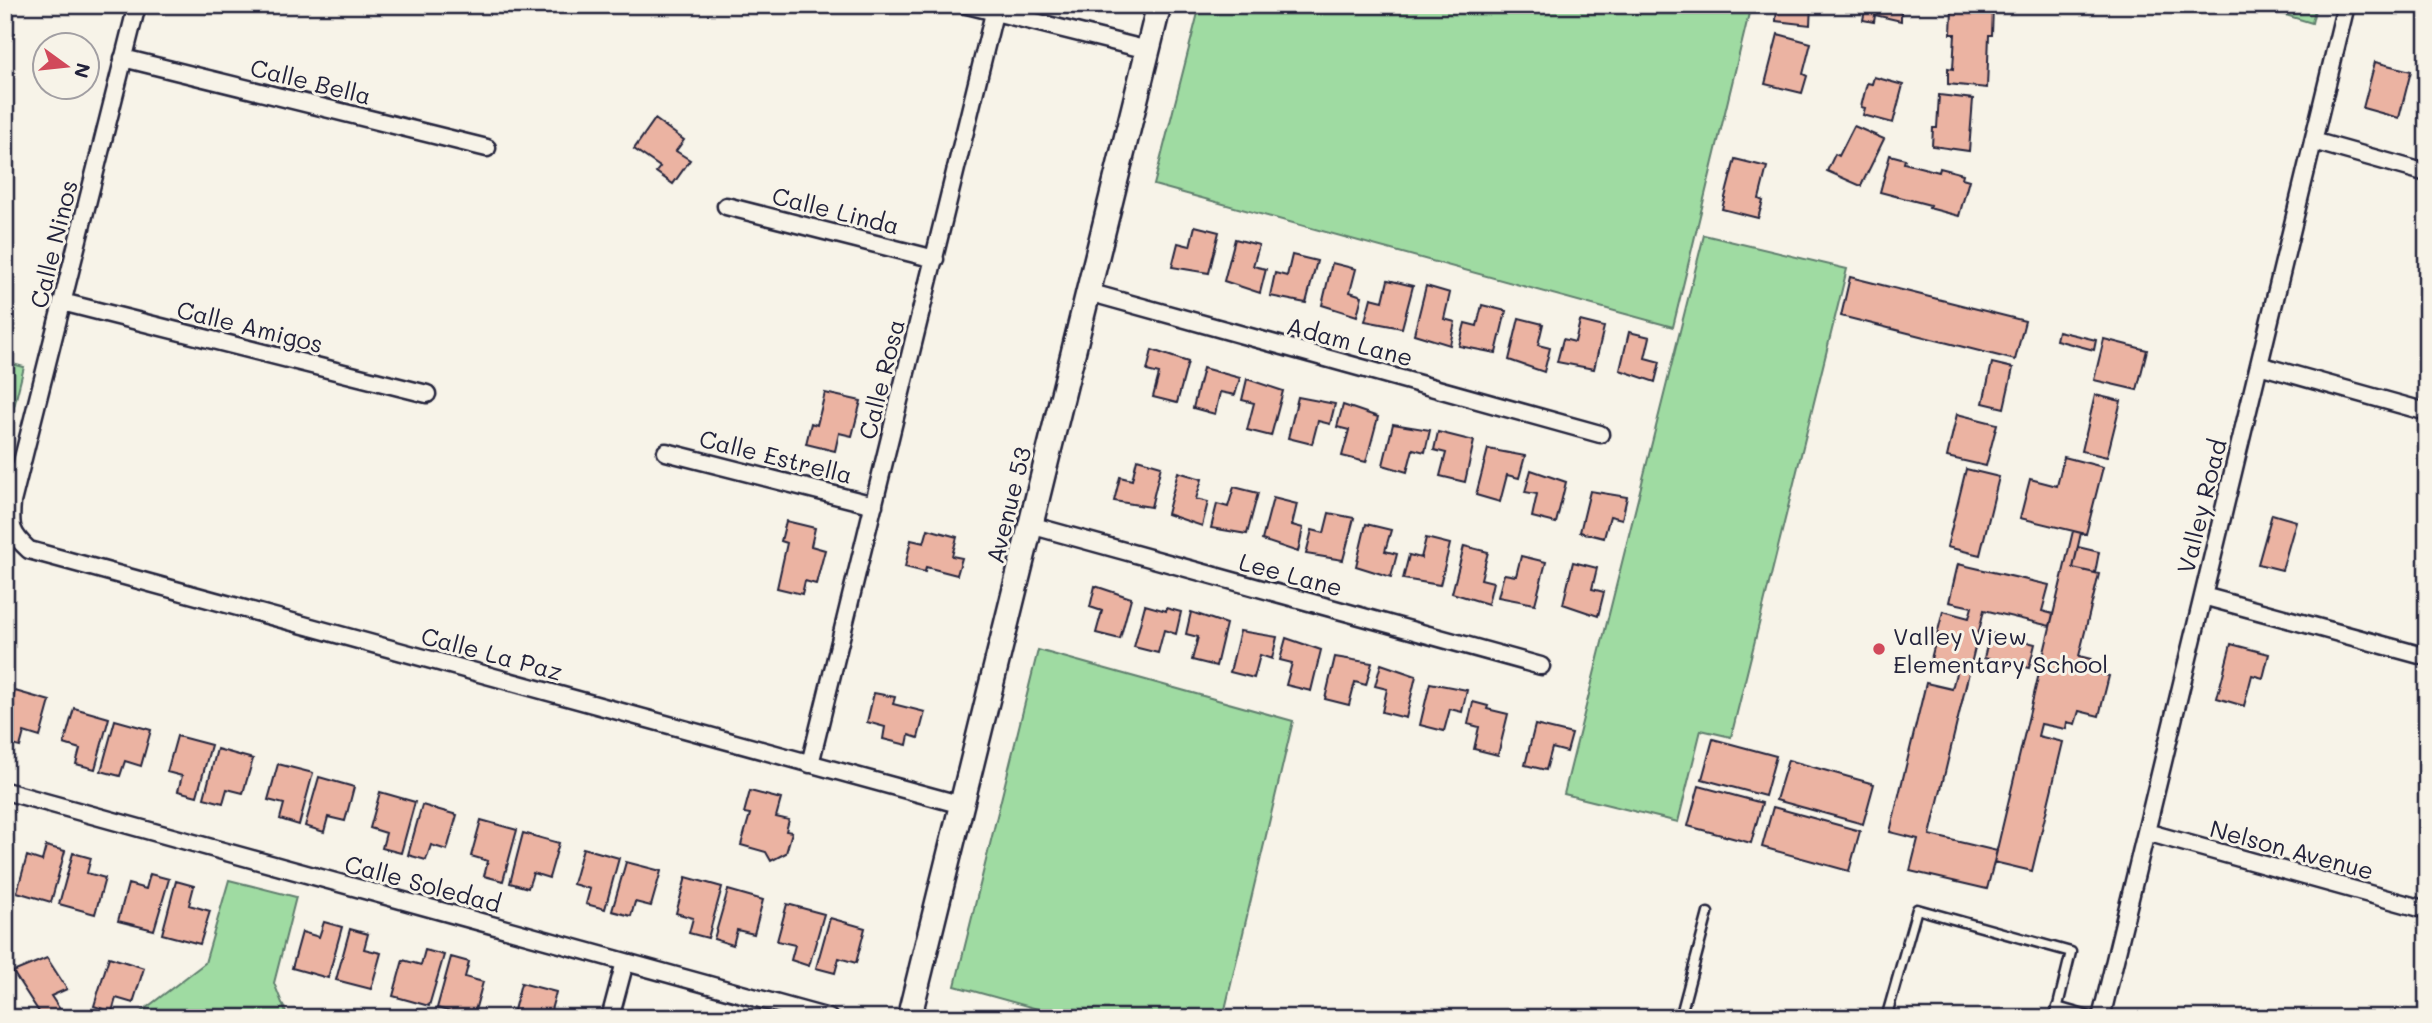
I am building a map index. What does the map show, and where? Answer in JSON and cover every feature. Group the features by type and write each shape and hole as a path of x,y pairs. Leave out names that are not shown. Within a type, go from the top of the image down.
{"street":[{"name":"Calle Ninos","path":"14,536 10,520 12,502 136,5"},
{"path":"967,5 995,9 1148,50"},
{"name":"Avenue 53","path":"909,1018 1159,5"},
{"name":"Valley Road","path":"2101,1018 2346,5"},
{"name":"Calle Rosa","path":"810,764 995,9"},
{"name":"Calle Bella","path":"123,58 487,148"},
{"path":"2313,141 2427,173"},
{"name":"Calle Linda","path":"726,206 935,259"},
{"name":"Adam Lane","path":"1088,292 1600,434"},
{"name":"Calle Amigos","path":"62,302 427,394"},
{"path":"2259,365 2427,412"},
{"name":"Calle Estrella","path":"666,452 874,505"},
{"name":"Lee Lane","path":"1030,526 1541,666"},
{"name":"Calle La Paz","path":"14,536 29,550 962,805"},
{"path":"2203,596 2427,657"},
{"name":"Calle Soledad","path":"5,791 829,1018"},
{"name":"Nelson Avenue","path":"2146,832 2427,910"},
{"path":"610,1018 625,962"}],"lane":[{"path":"1886,1018 1917,909 2071,952 2055,1018"},
{"path":"1680,1018 1708,913"},
{"path":"2057,1007 2095,1018"}],"green space":[{"path":"1200,5 1751,5 1673,327 1154,185"},
{"path":"2252,5 2316,5 2312,23"},
{"path":"1704,235 1847,269 1731,737 1701,730 1678,822 1564,794"},
{"path":"5,362 24,367 5,443"},
{"path":"1038,650 1293,721 1223,1018 1070,1018 955,986"},
{"path":"229,880 296,897 274,983 288,1018 133,1018 205,963"}],"building":[{"path":"1777,5 1811,5 1810,25 1776,21"},
{"path":"1866,5 1877,8 1878,5 1901,5 1901,21 1875,15 1874,22 1863,20"},
{"path":"1958,5 1993,7 1987,88 1948,84 1948,68 1953,69 1955,34 1951,34 1952,9 1958,9"},
{"path":"1778,34 1811,43 1803,74 1807,76 1802,93 1765,84"},
{"path":"2375,62 2411,71 2399,118 2363,108"},
{"path":"1874,77 1903,85 1893,123 1863,115 1865,108 1861,107 1867,83 1872,84"},
{"path":"1939,95 1973,99 1969,151 1932,146 1933,128 1937,128"},
{"path":"655,119 684,140 676,151 690,160 673,184 656,172 660,167 634,149"},
{"path":"1854,126 1884,139 1861,186 1827,171 1835,154 1839,156"},
{"path":"1890,155 1905,159 1904,163 1939,172 1940,168 1963,174 1962,178 1969,180 1959,216 1880,192"},
{"path":"1735,159 1767,167 1759,199 1763,201 1758,218 1722,209"},
{"path":"1195,226 1219,232 1209,273 1172,267 1178,243 1190,246"},
{"path":"1235,239 1259,245 1253,266 1266,269 1260,293 1224,281"},
{"path":"1292,255 1317,261 1306,303 1270,296 1275,273 1287,276"},
{"path":"1332,263 1356,269 1350,292 1362,296 1357,316 1322,305"},
{"path":"1850,277 2025,321 2015,360 1841,316"},
{"path":"1388,280 1413,286 1402,328 1365,321 1371,298 1383,301"},
{"path":"1426,286 1450,293 1444,319 1455,322 1450,345 1414,334"},
{"path":"1482,305 1506,311 1496,353 1459,346 1465,323 1477,326"},
{"path":"1519,318 1543,324 1538,345 1550,348 1544,372 1509,360"},
{"path":"1580,321 1604,327 1594,369 1557,362 1563,339 1575,342"},
{"path":"2058,331 2096,340 2094,350 2056,340"},
{"path":"1629,332 1650,337 1645,358 1660,362 1655,382 1620,370"},
{"path":"2104,339 2147,350 2137,390 2094,380"},
{"path":"1152,350 1188,362 1177,403 1153,397 1159,374 1147,371"},
{"path":"1992,363 2013,368 2004,408 1983,403"},
{"path":"1203,368 1240,378 1235,395 1220,392 1215,414 1193,408"},
{"path":"1247,379 1283,391 1271,436 1247,430 1254,403 1242,400"},
{"path":"825,393 861,401 852,436 839,433 835,451 806,444 811,423 817,425"},
{"path":"2095,395 2121,401 2107,457 2082,451"},
{"path":"1298,397 1335,404 1330,424 1318,421 1312,444 1288,438"},
{"path":"1343,405 1378,417 1366,462 1342,456 1349,430 1337,427"},
{"path":"1957,414 1997,424 1986,466 1947,457"},
{"path":"1393,424 1430,430 1425,452 1413,449 1407,472 1383,465"},
{"path":"1438,432 1474,441 1465,482 1440,476 1446,453 1434,450"},
{"path":"1488,449 1525,456 1519,478 1507,475 1500,502 1476,495"},
{"path":"2064,457 2103,467 2086,534 2020,518 2030,479 2057,486"},
{"path":"1137,459 1161,466 1151,507 1114,501 1120,477 1132,480"},
{"path":"1966,469 1999,477 1980,555 1947,547"},
{"path":"1531,470 1566,482 1556,523 1532,517 1537,494 1525,492"},
{"path":"1178,472 1202,479 1196,499 1208,502 1202,526 1167,514"},
{"path":"1234,487 1258,493 1247,534 1211,528 1217,504 1228,507"},
{"path":"1590,491 1627,497 1622,519 1610,516 1604,538 1580,532"},
{"path":"1273,498 1297,504 1292,525 1303,528 1298,552 1262,540"},
{"path":"1329,513 1354,518 1343,560 1306,554 1312,530 1324,533"},
{"path":"2272,514 2296,521 2282,570 2258,564"},
{"path":"786,521 815,528 811,546 825,550 816,584 805,581 802,594 777,588 787,543 781,541"},
{"path":"1366,524 1391,530 1385,551 1397,554 1391,577 1356,566"},
{"path":"928,529 957,537 952,556 962,558 957,575 926,567 925,572 905,567 911,540 924,543"},
{"path":"2073,531 2081,533 2073,568 2099,574 2079,656 2091,659 2088,671 2109,676 2099,716 2079,711 2075,724 2067,722 2066,729 2041,724 2038,736 2063,742 2032,871 1994,862"},
{"path":"1426,538 1450,544 1440,585 1403,579 1409,555 1421,558"},
{"path":"1464,546 1488,552 1481,579 1493,582 1488,604 1452,593"},
{"path":"2078,547 2099,552 2095,573 2073,568"},
{"path":"1521,556 1546,562 1535,604 1498,597 1504,574 1516,576"},
{"path":"1573,562 1597,568 1592,589 1604,592 1598,616 1563,604"},
{"path":"1958,564 2049,585 2042,611 2053,614 2050,626 1984,610 1930,835 1997,851 1987,889 1910,871 1918,839 1890,832 1926,683 1952,689 1957,669 1930,663 1943,611 1969,618 1972,607 1949,602"},
{"path":"1095,586 1131,598 1120,639 1096,633 1102,611 1090,607"},
{"path":"1145,605 1181,612 1176,634 1164,630 1158,653 1134,647"},
{"path":"1191,612 1226,624 1216,666 1192,660 1198,637 1186,634"},
{"path":"1240,631 1277,637 1272,659 1260,655 1254,678 1230,672"},
{"path":"1990,633 2035,644 2029,668 1984,658"},
{"path":"1286,638 1321,650 1311,691 1286,685 1292,663 1280,660"},
{"path":"2231,644 2269,654 2263,678 2252,675 2244,706 2217,698"},
{"path":"1335,657 1372,663 1366,685 1355,682 1349,705 1325,699"},
{"path":"1381,664 1416,676 1406,718 1382,712 1387,689 1375,686"},
{"path":"1430,683 1467,690 1462,712 1450,709 1444,731 1420,725"},
{"path":"15,691 50,701 40,737 24,732 20,747 5,743 5,724"},
{"path":"874,693 895,697 893,704 925,712 918,738 909,735 907,745 883,739 885,727 867,722"},
{"path":"1473,702 1508,714 1498,755 1474,749 1479,727 1468,724"},
{"path":"74,708 109,718 95,769 76,764 80,749 64,744"},
{"path":"115,720 151,730 141,766 125,761 120,776 101,771"},
{"path":"1535,725 1572,734 1567,752 1552,748 1546,770 1525,765"},
{"path":"177,736 211,745 197,796 178,791 182,776 167,772"},
{"path":"1713,739 1776,756 1765,796 1702,779"},
{"path":"217,749 253,759 243,793 227,789 223,803 204,798"},
{"path":"1788,760 1874,784 1863,824 1776,800"},
{"path":"278,764 313,773 299,825 280,819 284,804 268,800"},
{"path":"319,777 354,787 345,821 328,817 324,832 305,826"},
{"path":"1699,786 1762,803 1751,843 1688,826"},
{"path":"750,791 781,799 776,817 789,820 786,831 792,832 786,853 771,861 766,852 741,845 750,814 744,813"},
{"path":"380,792 415,802 401,853 382,848 386,833 370,828"},
{"path":"422,805 457,815 447,850 431,845 426,860 408,855"},
{"path":"1773,807 1860,831 1849,871 1762,847"},
{"path":"481,820 517,830 503,881 484,876 488,861 471,856"},
{"path":"523,833 559,843 549,878 533,873 528,888 510,883"},
{"path":"46,846 65,851 51,902 17,892 27,856 42,861"},
{"path":"583,848 619,858 605,909 586,904 590,889 573,884"},
{"path":"73,853 91,858 87,873 105,878 95,914 59,904"},
{"path":"626,862 661,871 651,906 635,902 631,916 612,911"},
{"path":"150,874 169,879 154,930 118,921 128,884 146,889"},
{"path":"686,877 722,887 708,938 689,933 693,918 676,913"},
{"path":"176,881 194,886 189,905 210,911 200,944 162,934"},
{"path":"728,890 763,900 754,934 737,930 733,945 714,939"},
{"path":"787,904 824,914 809,966 791,960 795,945 777,941"},
{"path":"830,918 865,928 856,963 839,958 835,973 816,968"},
{"path":"324,922 342,927 328,978 292,968 302,932 319,937"},
{"path":"350,929 368,934 364,949 381,953 371,989 336,980"},
{"path":"425,950 444,955 429,1006 393,996 403,960 421,965"},
{"path":"109,957 144,968 133,1003 116,998 112,1012 94,1006"},
{"path":"451,957 469,962 465,977 483,982 473,1018 437,1008"},
{"path":"47,958 67,989 51,996 61,1011 43,1018 13,972"},
{"path":"521,983 556,992 551,1010 566,1014 565,1018 512,1018"}],"place":[{"name":"Valley View Elementary School","path":"1879,649"}]}
